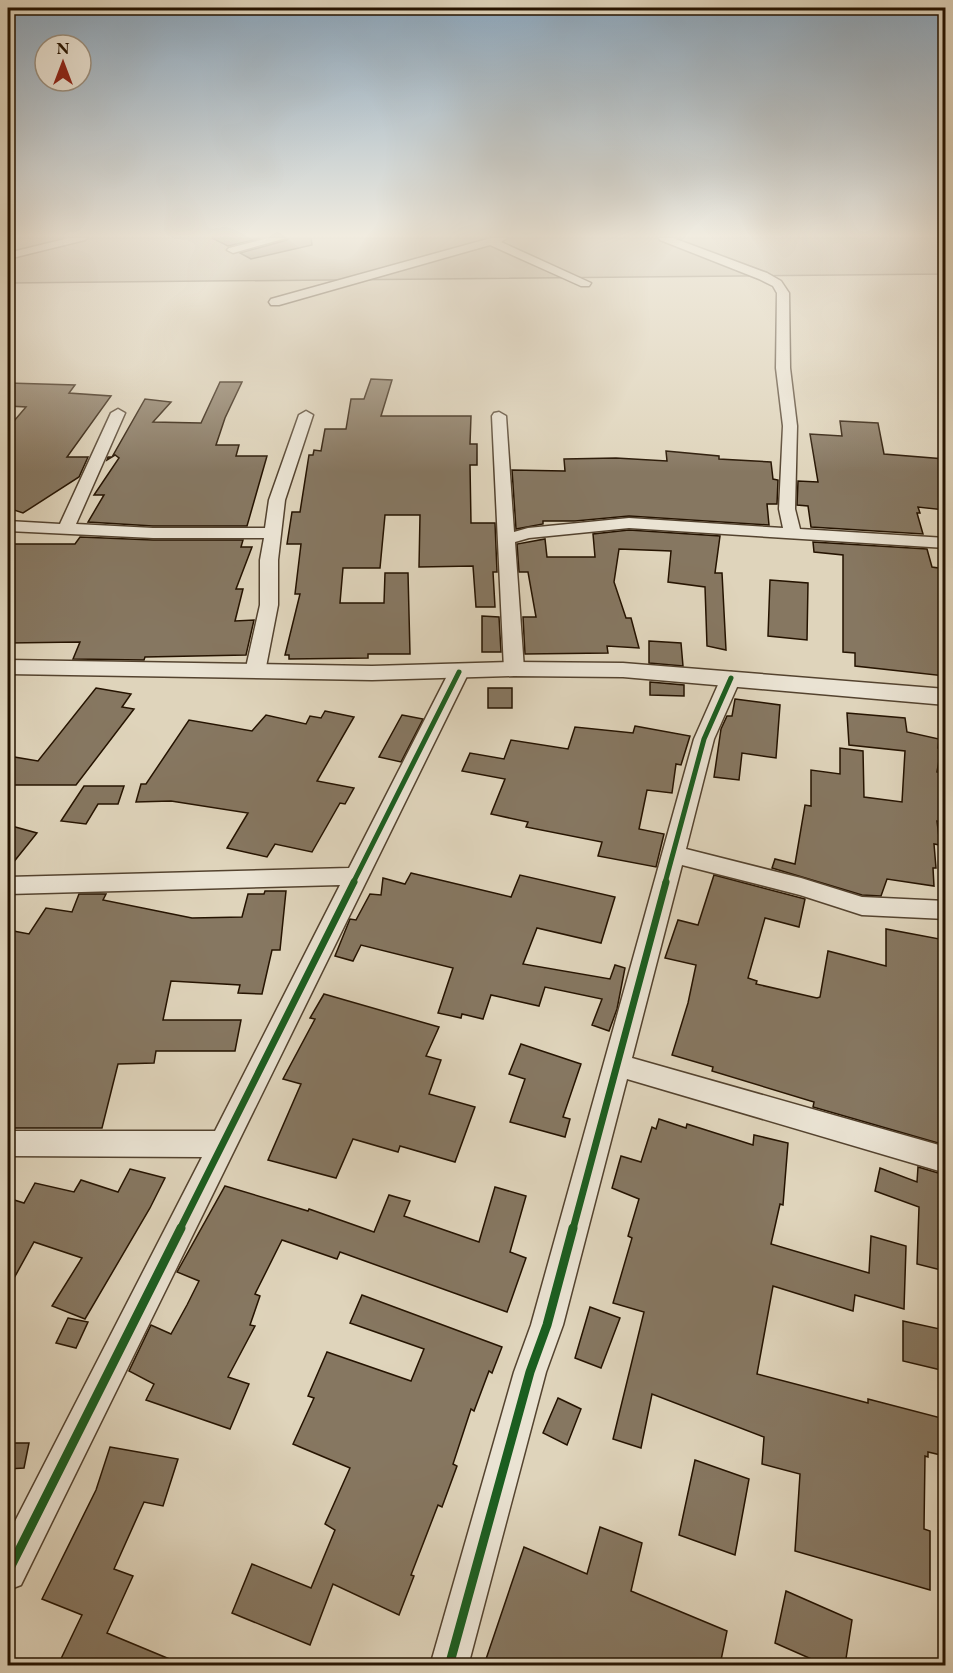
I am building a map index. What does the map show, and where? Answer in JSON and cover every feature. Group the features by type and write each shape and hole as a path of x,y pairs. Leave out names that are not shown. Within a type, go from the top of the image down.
{"street":[{"path":"783,316 783,368 790,426 787,509 793,535"},
{"path":"66,528 118,413"},
{"path":"255,672 269,604 271,533 277,500 306,414"},
{"path":"499,416 514,669"},
{"path":"506,539 528,533 629,523 945,543"},
{"path":"8,526 153,533 271,533"},
{"path":"8,667 255,672 623,670 945,697"},
{"path":"8,1572 459,672"},
{"path":"449,1665 530,1372 547,1324 704,739 731,678"},
{"path":"672,854 801,887 862,906 945,910"},
{"path":"8,885 355,876"},
{"path":"618,1065 945,1160"},
{"path":"8,1143 223,1144"}],"building":[{"path":"371,379 392,380 381,416 471,416 470,444 477,444 477,465 470,465 471,523 495,523 497,572 493,572 495,607 476,607 473,566 419,567 420,515 385,515 380,568 343,568 340,603 384,603 385,573 408,573 410,654 368,654 368,658 289,659 289,655 285,655 300,594 295,594 301,544 287,544 292,512 300,512 309,455 313,455 314,450 321,451 325,429 346,429 351,399 364,399"},
{"path":"220,382 242,382 225,418 216,445 239,445 236,456 267,456 247,526 153,526 88,522 104,495 94,495 119,458 115,455 112,457 145,399 171,402 153,422 201,423"},
{"path":"8,383 75,385 69,393 111,396 67,457 88,457 79,477 23,513 8,508 8,428 26,407 8,406"},
{"path":"840,421 878,423 884,454 945,459 945,510 918,507 920,513 917,513 923,534 811,527 808,506 797,505 798,481 818,482 810,434 842,436"},
{"path":"666,451 719,456 719,459 771,462 773,479 778,480 777,504 767,504 769,525 629,516 575,521 543,521 543,524 516,529 512,470 565,471 564,459 616,458 667,461"},
{"path":"629,530 720,536 715,573 722,573 726,650 707,646 705,587 668,582 671,551 619,549 614,582 626,618 631,618 639,648 607,646 608,653 525,654 523,617 536,617 528,572 519,572 517,544 545,539 547,557 595,557 593,534"},
{"path":"80,537 243,540 241,547 252,547 236,589 243,589 235,621 254,620 246,655 145,657 144,660 73,659 80,642 8,643 8,544 75,544"},
{"path":"813,542 927,549 932,567 945,569 945,676 855,666 855,653 843,652 843,555 814,552"},
{"path":"770,580 808,583 807,640 768,636"},
{"path":"482,616 499,617 501,652 482,652"},
{"path":"649,641 681,643 683,666 649,663"},
{"path":"650,682 684,685 684,696 650,695"},
{"path":"96,688 131,694 122,707 134,709 76,785 8,785 8,756 38,761"},
{"path":"488,688 512,688 512,708 488,708"},
{"path":"735,699 780,705 776,758 742,753 739,780 714,777 721,729 727,716 732,716"},
{"path":"325,711 354,717 317,781 354,788 345,804 340,803 312,852 275,844 267,857 227,848 248,813 171,801 136,802 141,784 146,784 189,720 252,731 266,715 306,724 310,716 321,718"},
{"path":"847,713 905,718 907,732 939,739 938,748 941,749 937,772 945,774 945,822 937,821 940,845 934,844 936,868 933,868 934,886 887,879 881,896 862,895 772,868 775,859 795,864 805,805 811,806 811,770 840,774 840,748 863,751 864,797 902,802 905,751 849,745"},
{"path":"402,715 423,719 401,762 379,757"},
{"path":"635,726 690,736 681,765 676,764 672,793 647,790 639,829 664,834 656,867 598,856 602,842 526,827 528,822 491,814 505,779 462,771 470,753 504,759 511,740 568,749 575,727 633,733"},
{"path":"84,786 124,786 118,804 98,804 86,824 61,821"},
{"path":"8,825 37,833 8,869"},
{"path":"411,873 511,897 520,875 615,897 601,943 537,928 523,964 610,979 615,965 625,968 617,1009 609,1031 592,1025 602,999 545,987 539,1006 491,995 483,1019 462,1014 461,1018 438,1013 453,968 361,945 353,961 335,956 350,919 356,920 370,894 381,895 383,878 405,884"},
{"path":"714,875 805,899 799,927 765,918 748,978 757,981 756,984 817,998 820,997 828,951 886,966 886,929 945,940 945,1145 813,1107 814,1102 712,1071 713,1067 672,1055 688,1003 696,965 665,958 678,920 698,925"},
{"path":"265,891 286,891 280,950 272,950 262,994 238,993 240,985 171,981 163,1020 241,1020 235,1051 156,1051 154,1063 118,1064 102,1128 8,1128 8,930 29,934 46,908 72,912 79,894 106,894 103,900 192,918 242,917 248,894 264,894"},
{"path":"324,994 439,1027 426,1056 441,1060 429,1094 475,1107 455,1162 400,1146 398,1152 353,1139 336,1178 268,1160 301,1084 283,1079 315,1019 310,1018"},
{"path":"521,1044 581,1064 563,1117 570,1119 565,1137 510,1122 525,1079 509,1074"},
{"path":"659,1119 686,1128 687,1124 753,1145 754,1135 788,1143 783,1205 780,1204 771,1244 869,1273 871,1236 906,1246 904,1309 855,1295 853,1311 773,1286 757,1374 868,1403 868,1399 945,1419 945,1456 928,1452 928,1457 925,1456 924,1529 930,1531 930,1590 795,1551 800,1474 762,1464 764,1437 652,1394 641,1448 613,1439 644,1312 613,1303 632,1238 628,1236 639,1199 612,1188 621,1156 641,1162 652,1127 656,1129"},
{"path":"918,1167 945,1175 945,1271 917,1264 919,1207 875,1191 880,1168 917,1182"},
{"path":"130,1169 165,1178 85,1319 52,1306 82,1258 34,1242 8,1289 8,1198 24,1203 35,1183 74,1192 81,1180 118,1192"},
{"path":"225,1186 308,1211 309,1209 374,1232 389,1195 410,1201 404,1216 479,1242 495,1187 526,1196 510,1252 526,1258 507,1312 340,1252 337,1259 282,1240 255,1294 260,1296 250,1325 255,1326 228,1377 249,1384 230,1429 146,1400 154,1384 129,1371 151,1325 171,1334 187,1305 199,1281 177,1272"},
{"path":"362,1295 502,1347 492,1373 489,1371 474,1411 471,1409 453,1464 457,1466 442,1507 438,1505 411,1575 414,1576 399,1615 333,1584 310,1645 232,1613 252,1564 311,1588 335,1530 325,1524 350,1468 293,1444 314,1398 308,1396 327,1352 411,1381 424,1349 350,1323"},
{"path":"590,1307 620,1318 601,1368 575,1358"},
{"path":"68,1318 88,1322 76,1348 56,1343"},
{"path":"903,1321 940,1329 941,1370 903,1361"},
{"path":"558,1398 581,1409 567,1445 543,1433"},
{"path":"8,1443 29,1443 24,1468 8,1469"},
{"path":"110,1447 178,1459 163,1506 144,1502 114,1569 133,1576 107,1633 184,1665 58,1665 82,1615 42,1599 96,1490"},
{"path":"695,1460 749,1479 735,1555 679,1535"},
{"path":"600,1527 642,1543 631,1591 727,1631 720,1665 484,1665 524,1547 587,1574"},
{"path":"786,1591 852,1620 845,1665 825,1665 775,1643"}],"cycle path":[{"path":"8,1572 459,672"},
{"path":"449,1666 530,1372 547,1325 704,739 731,678"}]}
